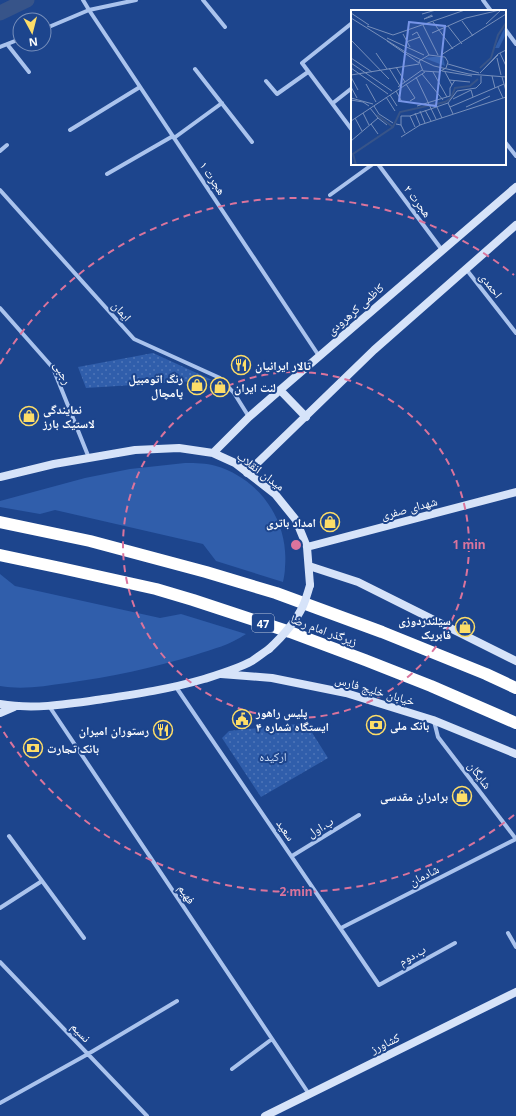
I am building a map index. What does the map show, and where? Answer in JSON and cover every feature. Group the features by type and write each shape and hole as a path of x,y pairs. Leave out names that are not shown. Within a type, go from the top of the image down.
{"highway":[{"name":"زیرگذر امام رضا","path":"0,522 90,541 206,572 276,593 382,632 486,674 516,688"},
{"name":"زیرگذر امام رضا","path":"0,555 156,589 290,632 431,686 516,723"}],"main road":[{"name":"کاظمی کرهرودی","path":"213,454 249,417 516,187"},
{"path":"247,473 374,350 516,225"},
{"path":"280,390 306,417"},
{"name":"میدان انقلاب","path":"0,477 54,464 135,450 180,448 213,454 235,464 275,494 296,520 307,547 310,585 304,606 294,623 282,636 269,649 251,661 221,674 176,687 119,697 49,706 15,707 0,704"},
{"name":"شهدای صفری","path":"307,547 516,492"},
{"path":"309,566 358,582 516,661"},
{"name":"خیابان خلیج فارس","path":"221,674 272,678 346,693 433,720 516,754"},
{"path":"0,713 15,707"},
{"name":"کشاورز","path":"265,1116 516,992"}],"street":[{"name":"هجرت ۱","path":"83,0 320,356"},
{"path":"52,26 89,10 136,0"},
{"path":"203,0 225,26"},
{"path":"483,0 490,10"},
{"path":"351,24 302,63 351,129"},
{"path":"506,30 516,44"},
{"path":"0,47 12,42"},
{"path":"7,44 29,72"},
{"path":"195,68 252,142"},
{"path":"266,81 277,94 308,72"},
{"path":"70,130 140,87"},
{"path":"332,104 351,89"},
{"path":"107,174 173,137 222,103"},
{"path":"506,143 516,156"},
{"path":"0,151 7,145"},
{"path":"330,195 372,165"},
{"name":"هجرت ۲","path":"379,165 442,250"},
{"name":"ایمان","path":"0,190 134,339 220,378 234,393 249,417"},
{"name":"احمدی","path":"466,269 516,334"},
{"name":"رجبی","path":"0,308 52,368 89,458"},
{"name":"سعید","path":"176,687 379,985"},
{"name":"فهیم","path":"49,706 309,1094"},
{"name":"شایگان","path":"433,720 438,736 516,839"},
{"name":"ب.اول","path":"292,856 359,815"},
{"path":"9,836 84,938"},
{"name":"شادمان","path":"341,928 516,839"},
{"path":"0,908 42,881"},
{"path":"508,933 516,947"},
{"name":"ب.دوم","path":"379,985 455,943"},
{"name":"نسیم","path":"0,962 147,1116"},
{"path":"0,1103 88,1054 177,1001"},
{"path":"232,1069 272,1039"}],"green space":[{"path":"153,353 212,380 86,388 78,367"},
{"path":"185,463 216,466 232,472 246,481 268,504 277,518 282,534 285,550 283,582 216,561 203,544 55,510 40,514 0,507 0,501 85,478 130,469"},
{"path":"0,574 15,586 160,618 181,614 246,634 215,649 131,672 83,681 25,688 0,686"},
{"name":"ارکیده","path":"306,723 328,758 261,797 222,738 229,731"}],"waterway":[{"path":"0,13 27,0"}],"place":[{"name":"تالار ایرانیان","path":"241,365"},
{"name":"رنگ اتومبیل پامچال","path":"197,385"},
{"name":"لنت ایران","path":"220,387"},
{"name":"نمایندگی لاستیک بارز","path":"29,416"},
{"name":"امداد باتری","path":"330,522"},
{"name":"سیلندردوزی فابریک","path":"465,627"},
{"name":"پلیس راهور ایستگاه شماره ۴","path":"242,719"},
{"name":"بانک ملی","path":"376,725"},
{"name":"رستوران امیران","path":"163,730"},
{"name":"بانک تجارت","path":"33,748"},
{"name":"برادران مقدسی","path":"462,796"}]}
